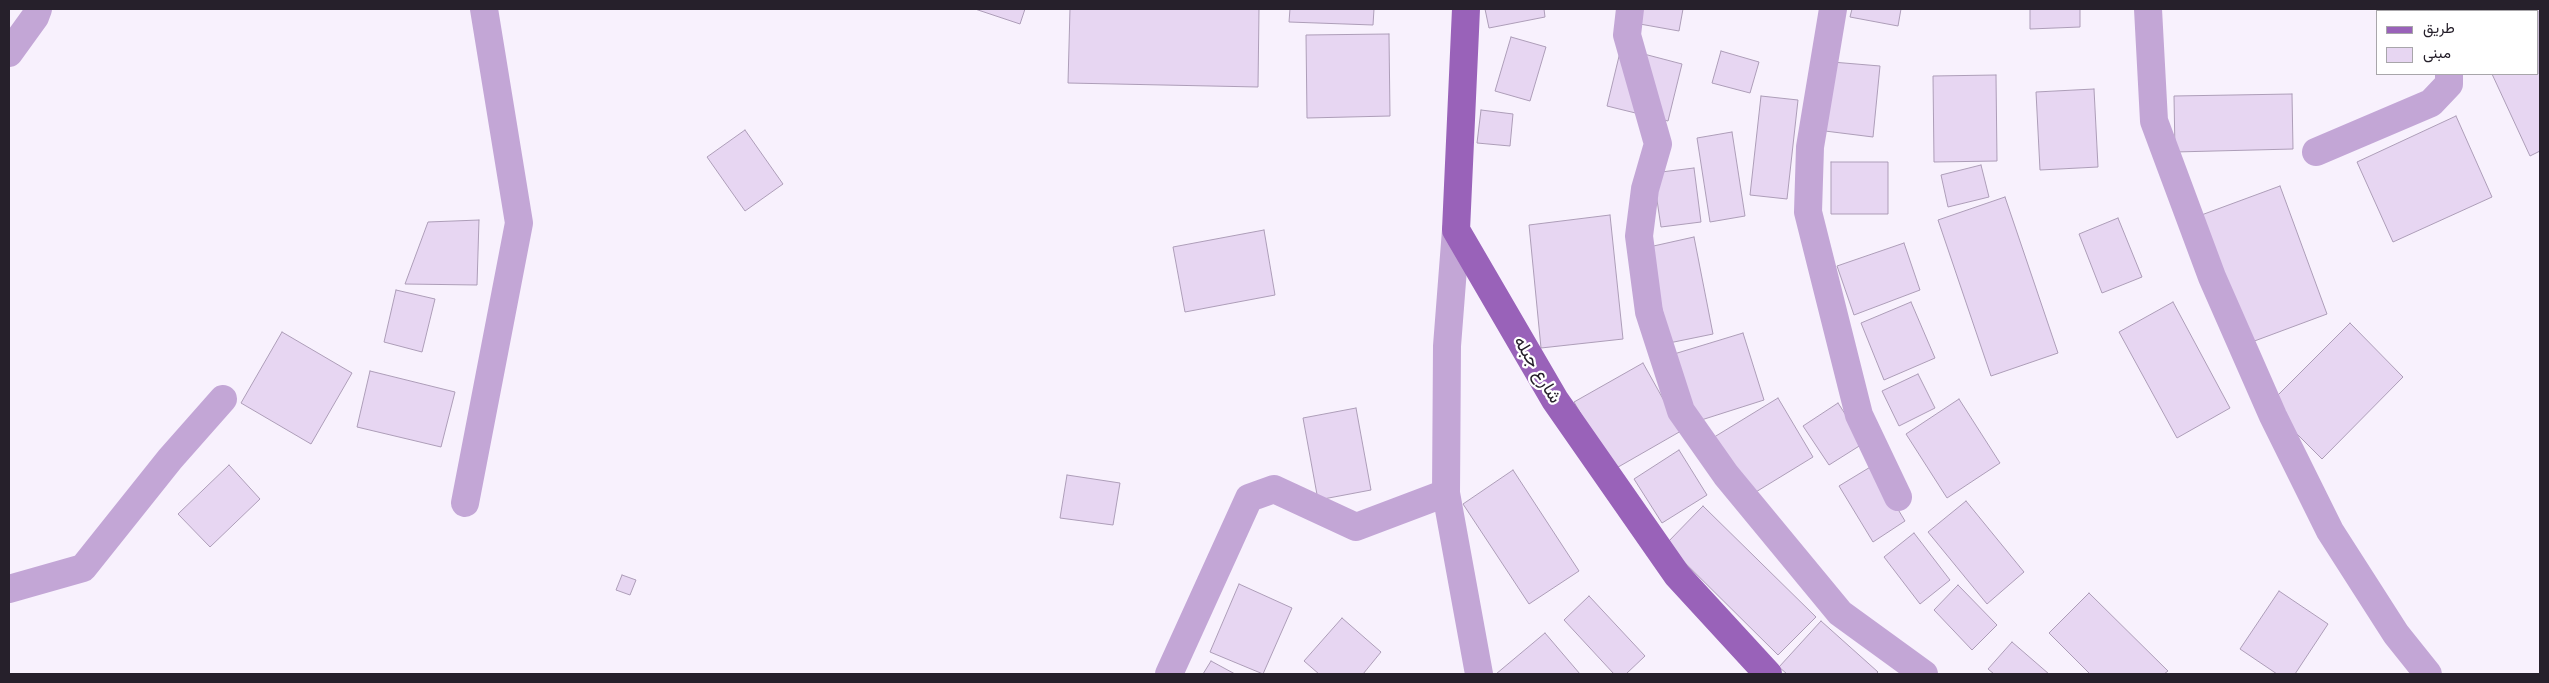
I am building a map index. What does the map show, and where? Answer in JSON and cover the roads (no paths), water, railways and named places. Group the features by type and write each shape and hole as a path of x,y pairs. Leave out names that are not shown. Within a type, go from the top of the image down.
{"main road":[{"path":"1456,230 1466,9"},
{"name":"شارع جبله","path":"1456,230 1555,400 1671,567 1768,674"}],"street":[{"path":"9,53 35,17 38,9"},
{"path":"465,503 519,223 484,9"},
{"path":"1630,9 1627,35 1658,144 1645,189 1640,236 1649,312 1681,412 1726,475 1840,613 1924,674"},
{"path":"1833,9 1810,147 1808,212 1859,415 1898,497"},
{"path":"2148,9 2154,120 2212,277 2272,416 2330,531 2396,634 2428,674"},
{"path":"2316,152 2431,103 2449,84 2449,75"},
{"path":"1456,230 1447,346 1446,493 1479,674"},
{"path":"9,589 82,568 170,459 223,398"},
{"path":"1169,674 1250,498 1274,489 1356,527 1446,493"}]}
